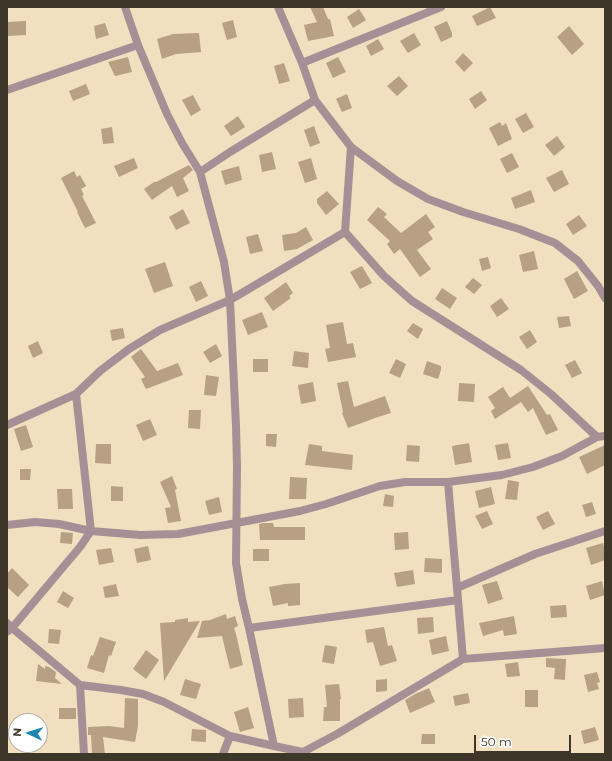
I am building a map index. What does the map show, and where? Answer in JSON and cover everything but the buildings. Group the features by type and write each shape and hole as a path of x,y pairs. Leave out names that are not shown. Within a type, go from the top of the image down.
{"street":[{"path":"125,7 138,44 167,114 182,143 200,172 224,262 230,300 236,426 236,563 242,599 250,628 274,746"},
{"path":"278,7 302,63 315,100 351,147 397,181 428,199 463,212 519,229 555,244 578,261 598,286 605,298"},
{"path":"302,63 441,7"},
{"path":"7,90 138,44"},
{"path":"200,172 315,100"},
{"path":"7,525 36,522 59,524 91,531 140,535 178,534 300,511 380,486 405,482 448,482 502,475 533,467 562,456 601,437 521,370 412,301 384,276 344,232 351,147"},
{"path":"7,425 76,394 100,371 141,341 160,330 230,300 344,232"},
{"path":"76,394 91,531 80,547 9,628 80,685 143,694 164,702 230,736 304,753 463,659 605,648"},
{"path":"448,482 463,659"},
{"path":"457,588 535,554 605,531"},
{"path":"250,628 458,600"},
{"path":"80,685 84,754"},
{"path":"223,754 230,736"}]}
